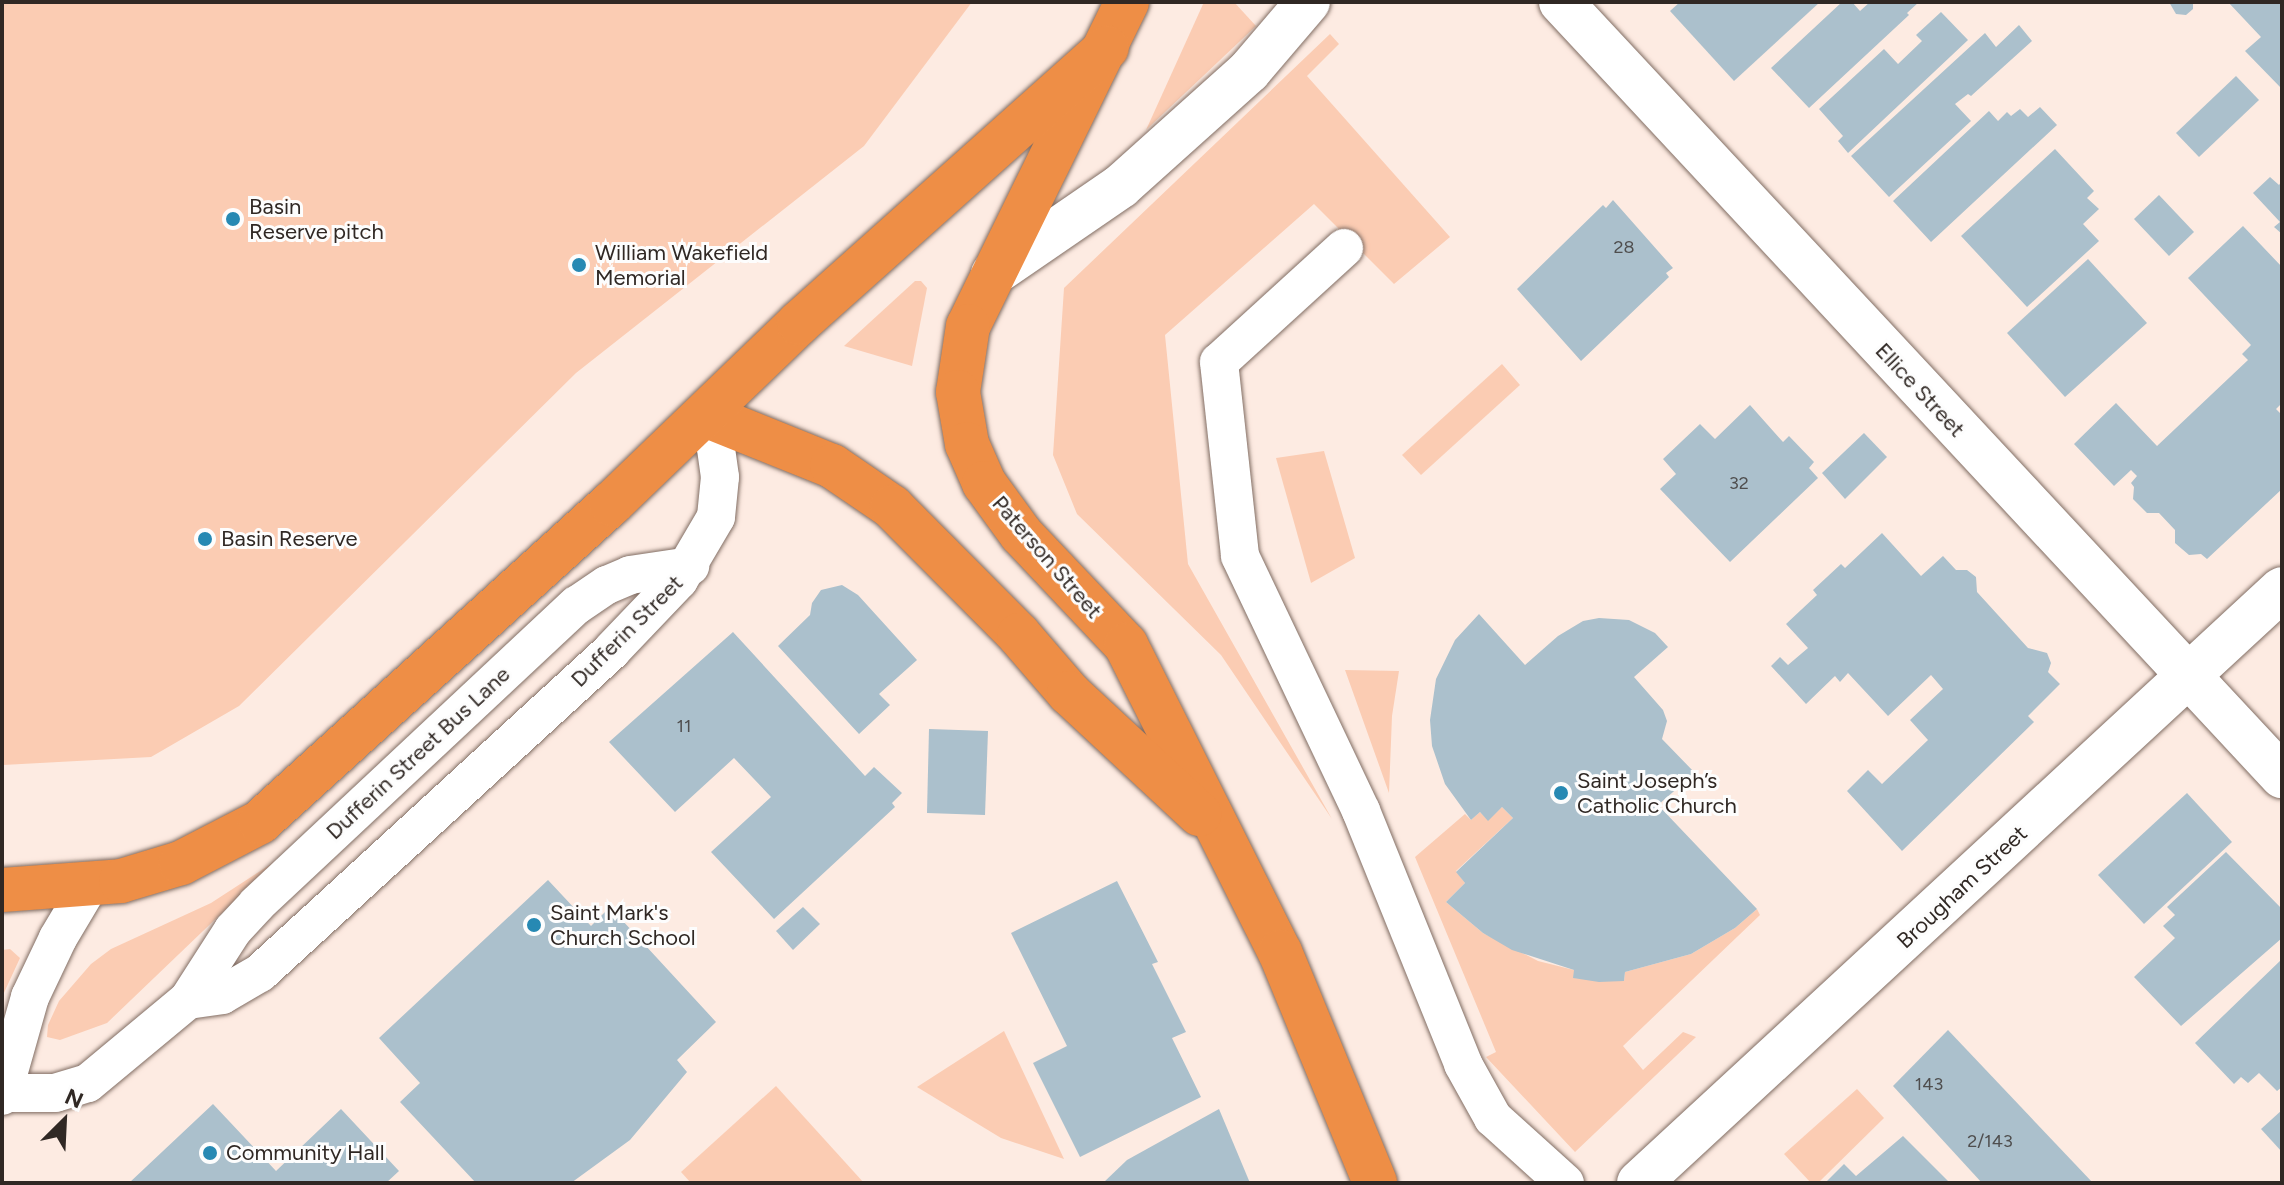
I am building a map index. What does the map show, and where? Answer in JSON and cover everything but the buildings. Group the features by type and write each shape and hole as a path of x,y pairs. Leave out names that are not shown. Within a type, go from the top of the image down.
{"highway":[{"path":"2,890 89,886 121,881 181,863 260,822 705,415 799,323 1107,48 1127,2"},
{"name":"Paterson Street","path":"1107,48 968,326 958,392 967,444 984,483 1021,534 1126,645 1280,952 1375,1183"},
{"name":"Paterson Street","path":"705,415 832,466 892,507 1019,635 1069,693 1222,835"}],"street":[{"path":"993,274 1121,186 1249,71 1308,2"},
{"name":"Ellice Street","path":"1561,2 2187,678 2282,776"},
{"name":"Brougham Street","path":"1639,1183 2282,589"}],"lane":[{"path":"1344,248 1219,362 1240,556 1361,811 1463,1064 1493,1118 1565,1183"},
{"name":"Dufferin Street","path":"2,1094 55,1093 88,1083 188,1000 222,995 260,973 612,650 690,566 716,517 720,477 716,447 705,415"},
{"name":"Dufferin Street Bus Lane","path":"188,1000 233,930 257,904 577,605 607,585 630,575 690,566"},
{"path":"2,1094 30,997 58,938 89,886"}],"shaded area":[{"name":"Basin Reserve","path":"2,2 972,2 864,146 576,373 239,706 151,757 3,765"},
{"path":"1204,2 1234,2 1256,26 1146,130"},
{"path":"1330,34 1339,44 1307,76 1450,237 1394,284 1314,204 1165,335 1188,564 1332,819 1221,655 1077,514 1053,455 1064,288"},
{"path":"915,281 921,281 927,288 912,366 844,346"},
{"path":"1502,364 1520,385 1421,475 1402,455"},
{"path":"1324,451 1355,558 1311,583 1276,458"},
{"path":"1345,670 1399,671 1392,716 1389,793"},
{"path":"1502,807 1513,818 1456,871 1465,883 1446,902 1483,933 1538,961 1574,970 1574,978 1624,981 1625,972 1691,954 1735,928 1757,909 1760,915 1623,1046 1643,1070 1683,1032 1696,1037 1575,1152 1486,1057 1496,1052 1415,857 1465,814 1471,820 1480,812 1488,820"},
{"path":"277,860 107,1023 60,1040 47,1037 48,1025 59,1001 91,964 111,949 211,903"},
{"path":"10,949 20,958 2,997 2,950"},
{"path":"1004,1031 1064,1159 1001,1138 917,1087"},
{"path":"776,1086 864,1183 691,1183 681,1172"},
{"path":"1857,1089 1884,1118 1818,1183 1811,1183 1784,1154"}],"place":[{"name":"Basin Reserve pitch","path":"233,219"},
{"name":"William Wakefield Memorial","path":"579,265"},
{"name":"Basin Reserve","path":"205,539"},
{"name":"Saint Joseph’s Catholic Church","path":"1561,793"},
{"name":"Saint Mark's Church School","path":"534,925"},
{"name":"Community Hall","path":"210,1153"}]}
